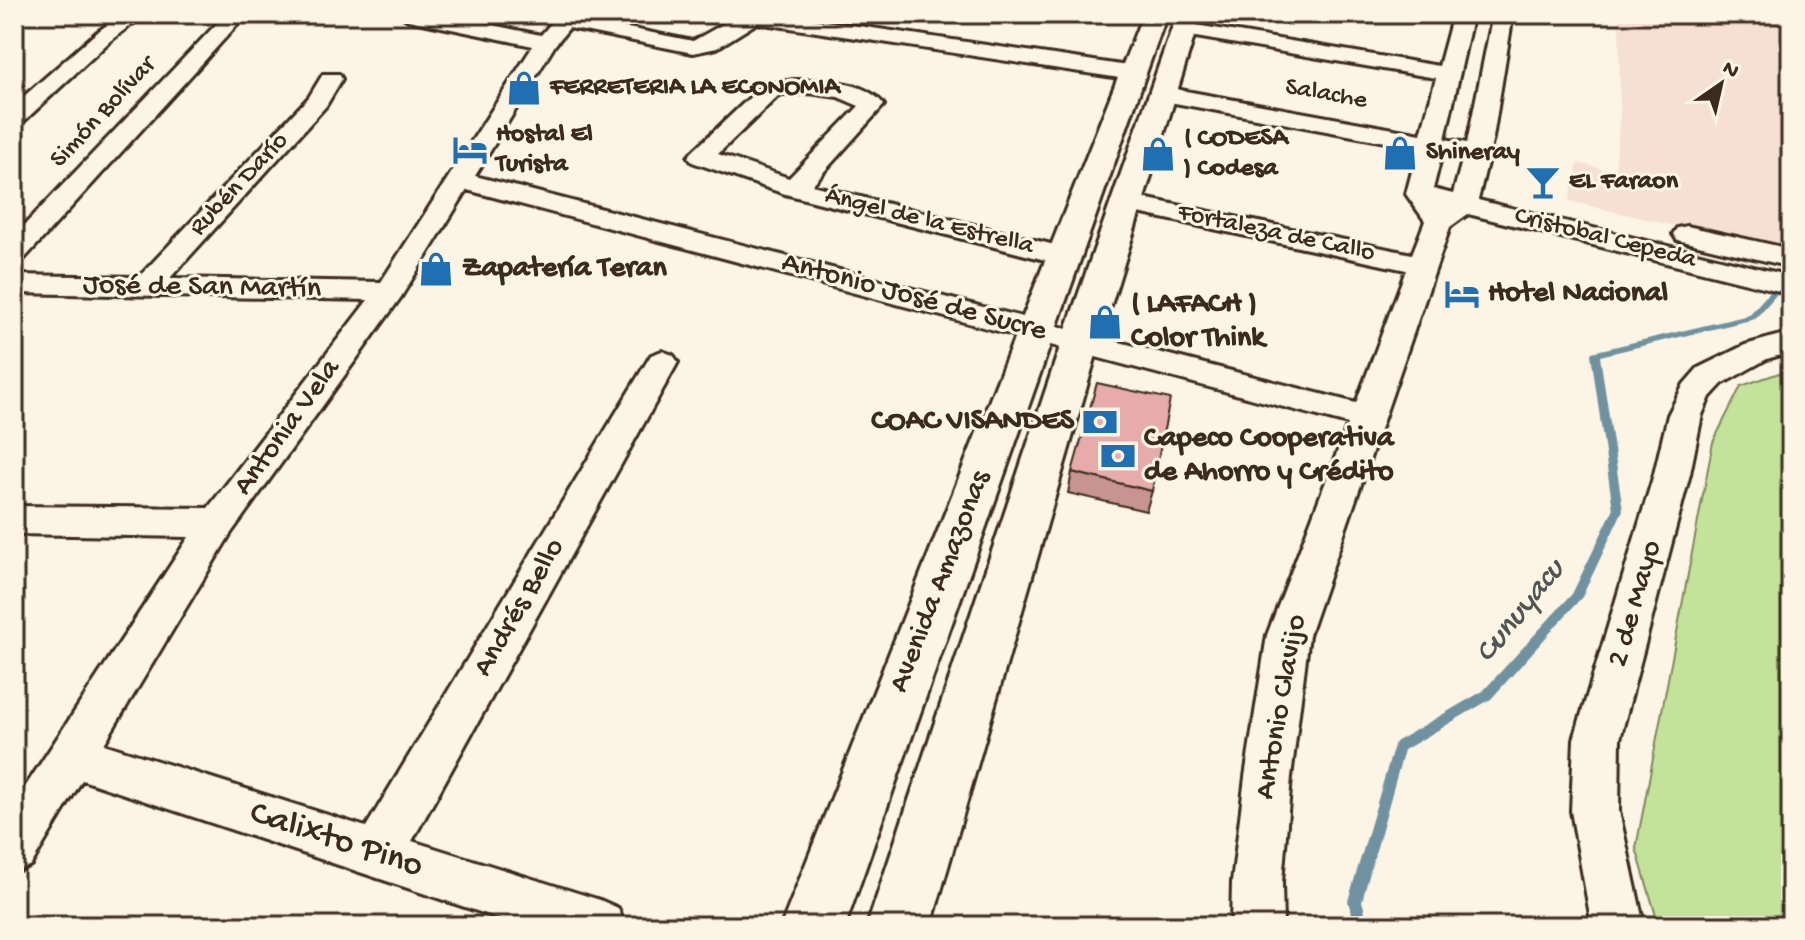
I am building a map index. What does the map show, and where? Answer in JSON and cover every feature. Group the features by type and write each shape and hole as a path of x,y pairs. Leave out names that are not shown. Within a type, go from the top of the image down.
{"main road":[{"name":"Avenida Amazonas","path":"813,926 1065,256 1176,19"},
{"name":"Avenida Amazonas","path":"899,926 1081,341 1129,203 1148,83"}],"street":[{"path":"14,118 103,37 135,14"},
{"name":"Simón Bolívar","path":"14,253 237,14"},
{"name":"Salache","path":"408,14 560,26 683,47 709,43 754,17 875,33 1148,83 1477,152"},
{"path":"875,33 891,14"},
{"name":"Antonio Clavijo","path":"1443,196 1433,143 1463,14"},
{"name":"Antonio Clavijo","path":"1257,926 1257,882 1288,635 1423,265 1443,196 1477,152 1502,14"},
{"path":"1176,19 1449,74"},
{"name":"Antonia Vela","path":"14,848 218,523 390,291 560,26"},
{"name":"Rubén Darío","path":"145,288 318,101 331,79"},
{"name":"Ángel de la Estrella","path":"794,188 866,113 872,105 863,97 811,86 782,86 771,90 701,156 794,188 1065,256"},
{"name":"Antonio José de Sucre","path":"461,180 1366,417"},
{"name":"Cristobal Cepeda","path":"1443,196 1791,258"},
{"name":"Cristobal Cepeda","path":"1443,196 1791,285"},
{"name":"Fortaleza de Callo","path":"1129,203 1423,265"},
{"name":"José de San Martín","path":"14,284 390,291"},
{"name":"2 de Mayo","path":"1618,926 1595,811 1597,739 1672,474 1685,415 1696,392 1710,376 1756,352 1791,342"},
{"name":"Andrés Bello","path":"378,854 662,362"},
{"path":"14,520 218,523"},
{"name":"Calixto Pino","path":"73,756 600,926"}],"shaded area":[{"path":"1619,14 1791,14 1791,253 1569,201 1578,163 1615,172 1620,115"}],"green space":[{"path":"1791,369 1791,926 1659,926 1636,848 1713,442 1741,386"}],"building":[{"name":"Capeco Cooperativa de Ahorro y Crédito","path":"1097,383 1170,399 1152,491 1072,472"}],"waterway":[{"name":"Cunuyacu","path":"1362,926 1355,901 1399,746 1487,695 1576,597 1618,510 1595,354 1752,317 1791,273"}],"place":[{"name":"FERRETERIA LA ECONOMIA","path":"524,88"},
{"name":"Hostal El Turista","path":"470,150"},
{"name":"Shineray","path":"1400,153"},
{"name":"( CODESA ) Codesa","path":"1158,154"},
{"name":"EL Faraon","path":"1543,182"},
{"name":"Zapatería Teran","path":"436,269"},
{"name":"Hotel Nacional","path":"1462,294"},
{"name":"( LAFACH ) Color Think","path":"1105,322"},
{"name":"COAC VISANDES","path":"1100,422"},
{"name":"Capeco Cooperativa de Ahorro y Crédito","path":"1118,456"}]}
